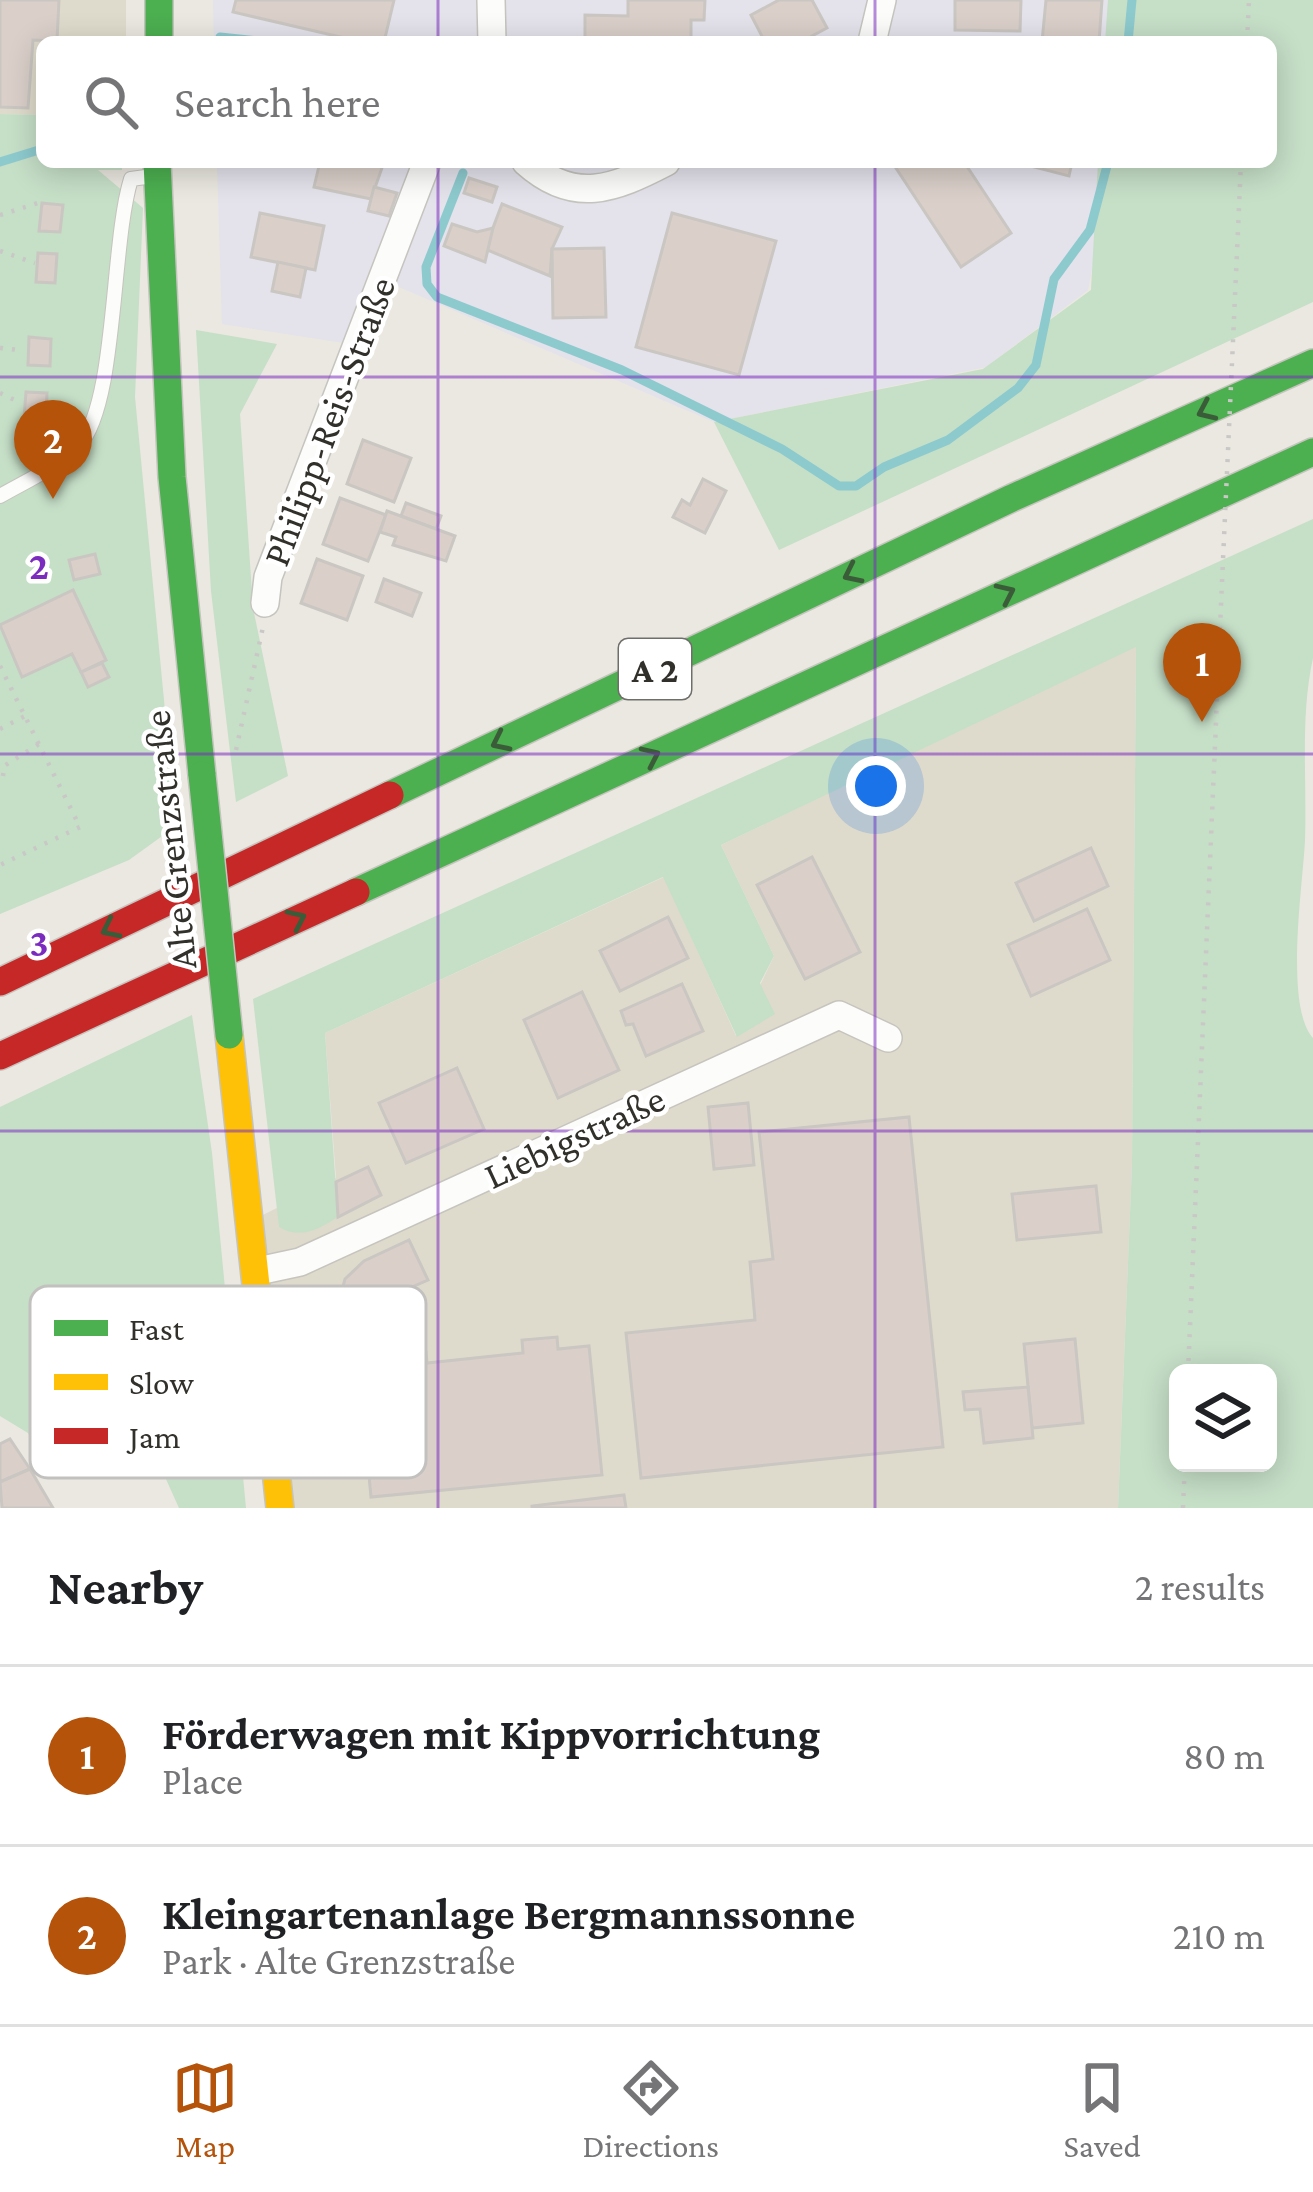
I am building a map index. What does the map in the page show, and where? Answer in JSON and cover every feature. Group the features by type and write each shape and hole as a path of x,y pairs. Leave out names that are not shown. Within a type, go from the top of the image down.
{"main road":[{"path":"159,0 159,36"},
{"name":"Alte Grenzstraße","path":"157,169 172,478 259,1286"},
{"name":"A 2","path":"0,982 1012,498 1313,363"},
{"name":"A 2","path":"0,1056 1313,452"},
{"name":"Alte Grenzstraße","path":"277,1478 280,1508"}],"street":[{"path":"491,0 492,36"},
{"path":"873,36 882,0"},
{"name":"Philipp-Reis-Straße","path":"265,603 268,577 425,168"},
{"path":"535,168 564,188 586,192 610,189 654,168"},
{"name":"Liebigstraße","path":"258,1271 300,1262 838,1015 888,1038"}],"lane":[{"path":"0,496 81,443 99,411 120,215 131,179 157,169"}],"path":[{"path":"1246,36 1249,0"},
{"path":"1188,1364 1241,168"},
{"path":"0,214 38,203"},
{"path":"0,251 35,263"},
{"path":"0,348 19,350"},
{"path":"0,393 21,404"},
{"name":"Philipp-Reis-Straße","path":"235,753 262,638 265,603"},
{"path":"0,666 80,827 0,865"},
{"path":"0,729 25,716"},
{"path":"3,776 4,766 39,744"},
{"path":"1183,1508 1185,1472"}],"shaded area":[{"path":"0,0 126,0 126,36 36,36 36,115 0,114"},
{"path":"213,0 1142,0 1135,36 214,36"},
{"path":"217,168 1111,168 1088,290 986,367 714,422 371,275 344,343 222,324"},
{"path":"1136,646 1132,1164 1118,1508 281,1508 278,1478 426,1478 426,1286 259,1286 253,1220 336,1178 325,1033 664,877 736,1036 774,956 721,845"}],"green space":[{"path":"1108,0 1313,0 1313,302 779,550 714,422 983,369 1091,290 1098,168 1277,168 1277,36 1105,36"},
{"path":"0,114 36,115 36,168 122,168 98,170 143,208 135,397 176,826 129,860 0,914"},
{"path":"196,330 277,344 240,414 253,608 288,776 236,802 211,591"},
{"path":"1313,519 1313,658 1305,725 1305,840 1297,973 1304,1022 1313,1038 1313,1508 1118,1508 1132,1164 1136,647 721,845 774,956 760,983 775,1014 737,1037 663,877 325,1033 338,1217 310,1231 295,1233 279,1227 253,999"},
{"path":"192,1015 225,1286 30,1286 30,1437 0,1416 0,1107"},
{"path":"166,1478 243,1478 246,1508 179,1508"}],"building":[{"path":"0,0 59,0 57,36 33,40 28,108 0,107"},
{"path":"236,0 394,0 385,36 336,36 233,12"},
{"path":"628,0 705,0 704,20 691,20 691,36 585,36 585,15 628,16"},
{"path":"779,0 812,0 827,28 812,36 762,36 751,15"},
{"path":"955,0 1021,0 1020,31 955,30"},
{"path":"1046,0 1102,0 1099,36 1043,36"},
{"path":"319,168 382,168 371,199 314,187"},
{"path":"896,168 968,168 1011,233 961,267"},
{"path":"1038,168 1071,168 1069,176"},
{"path":"469,178 497,187 492,202 464,193"},
{"path":"374,187 397,193 389,216 368,211"},
{"path":"42,203 63,205 60,232 39,231"},
{"path":"502,204 562,227 552,249 550,276 485,249"},
{"path":"260,213 324,226 315,270 251,257"},
{"path":"672,213 776,241 739,375 636,347"},
{"path":"452,224 477,232 493,228 485,262 444,246"},
{"path":"604,248 606,317 553,318 552,249"},
{"path":"38,253 57,254 55,283 36,282"},
{"path":"278,262 306,268 300,297 272,291"},
{"path":"29,337 51,339 50,366 28,365"},
{"path":"26,392 47,393 46,420 24,418"},
{"path":"363,440 411,458 394,502 347,484"},
{"path":"703,479 726,491 705,533 673,517 682,500 690,505"},
{"path":"340,498 386,515 368,561 323,544"},
{"path":"406,503 441,516 436,529 401,516"},
{"path":"387,511 455,536 446,561 393,545 396,537 380,532"},
{"path":"95,554 100,574 74,580 69,560"},
{"path":"317,559 363,576 347,620 301,603"},
{"path":"384,579 421,593 412,616 376,602"},
{"path":"73,590 106,660 81,672 72,654 22,677 0,625"},
{"path":"102,663 109,677 88,687 81,672"},
{"path":"1091,848 1108,886 1034,921 1016,883"},
{"path":"812,857 860,952 805,979 757,885"},
{"path":"1087,909 1110,960 1031,996 1008,945"},
{"path":"668,917 688,958 620,991 600,951"},
{"path":"682,984 703,1031 646,1056 633,1024 626,1025 621,1011"},
{"path":"582,992 619,1070 558,1098 524,1020"},
{"path":"457,1068 484,1129 406,1163 379,1103"},
{"path":"748,1103 754,1165 714,1169 708,1107"},
{"path":"909,1117 943,1447 641,1478 626,1333 755,1320 750,1262 773,1259 759,1132"},
{"path":"368,1167 381,1195 338,1217 336,1182"},
{"path":"1096,1186 1101,1232 1017,1240 1012,1194"},
{"path":"409,1240 428,1280 414,1286 343,1286 364,1261"},
{"path":"557,1337 558,1349 589,1346 602,1475 371,1497 369,1478 426,1478 426,1352 427,1363 523,1353 522,1340"},
{"path":"1075,1339 1083,1423 1032,1428 1024,1344"},
{"path":"1028,1387 1033,1438 984,1443 980,1409 965,1410 963,1392"},
{"path":"10,1439 30,1469 0,1482 0,1444"},
{"path":"30,1469 30,1478 35,1478 53,1508 2,1508 0,1482"},
{"path":"624,1495 626,1508 532,1508 532,1506"}],"waterway":[{"path":"1129,36 1132,0"},
{"path":"0,162 36,151"},
{"path":"463,173 426,267 427,284 437,297 622,370 782,449 839,486 856,486 884,467 948,440 1018,388 1036,365 1054,279 1090,230 1106,168"}],"traffic: fast":[{"path":"159,0 159,36"},
{"path":"157,168 172,477 202,775"},
{"path":"390,795 1012,498 1313,363"},
{"path":"356,892 1313,452"},
{"path":"202,775 229,1035"}],"traffic: slow":[{"path":"229,1035 256,1286"},
{"path":"277,1478 280,1508"}],"traffic: jam":[{"path":"0,982 390,795"},
{"path":"0,1056 356,892"}],"place":[{"name":"Kleingartenanlage Bergmannssonne","path":"53,499"},
{"name":"Förderwagen mit Kippvorrichtung","path":"1202,722"}]}
